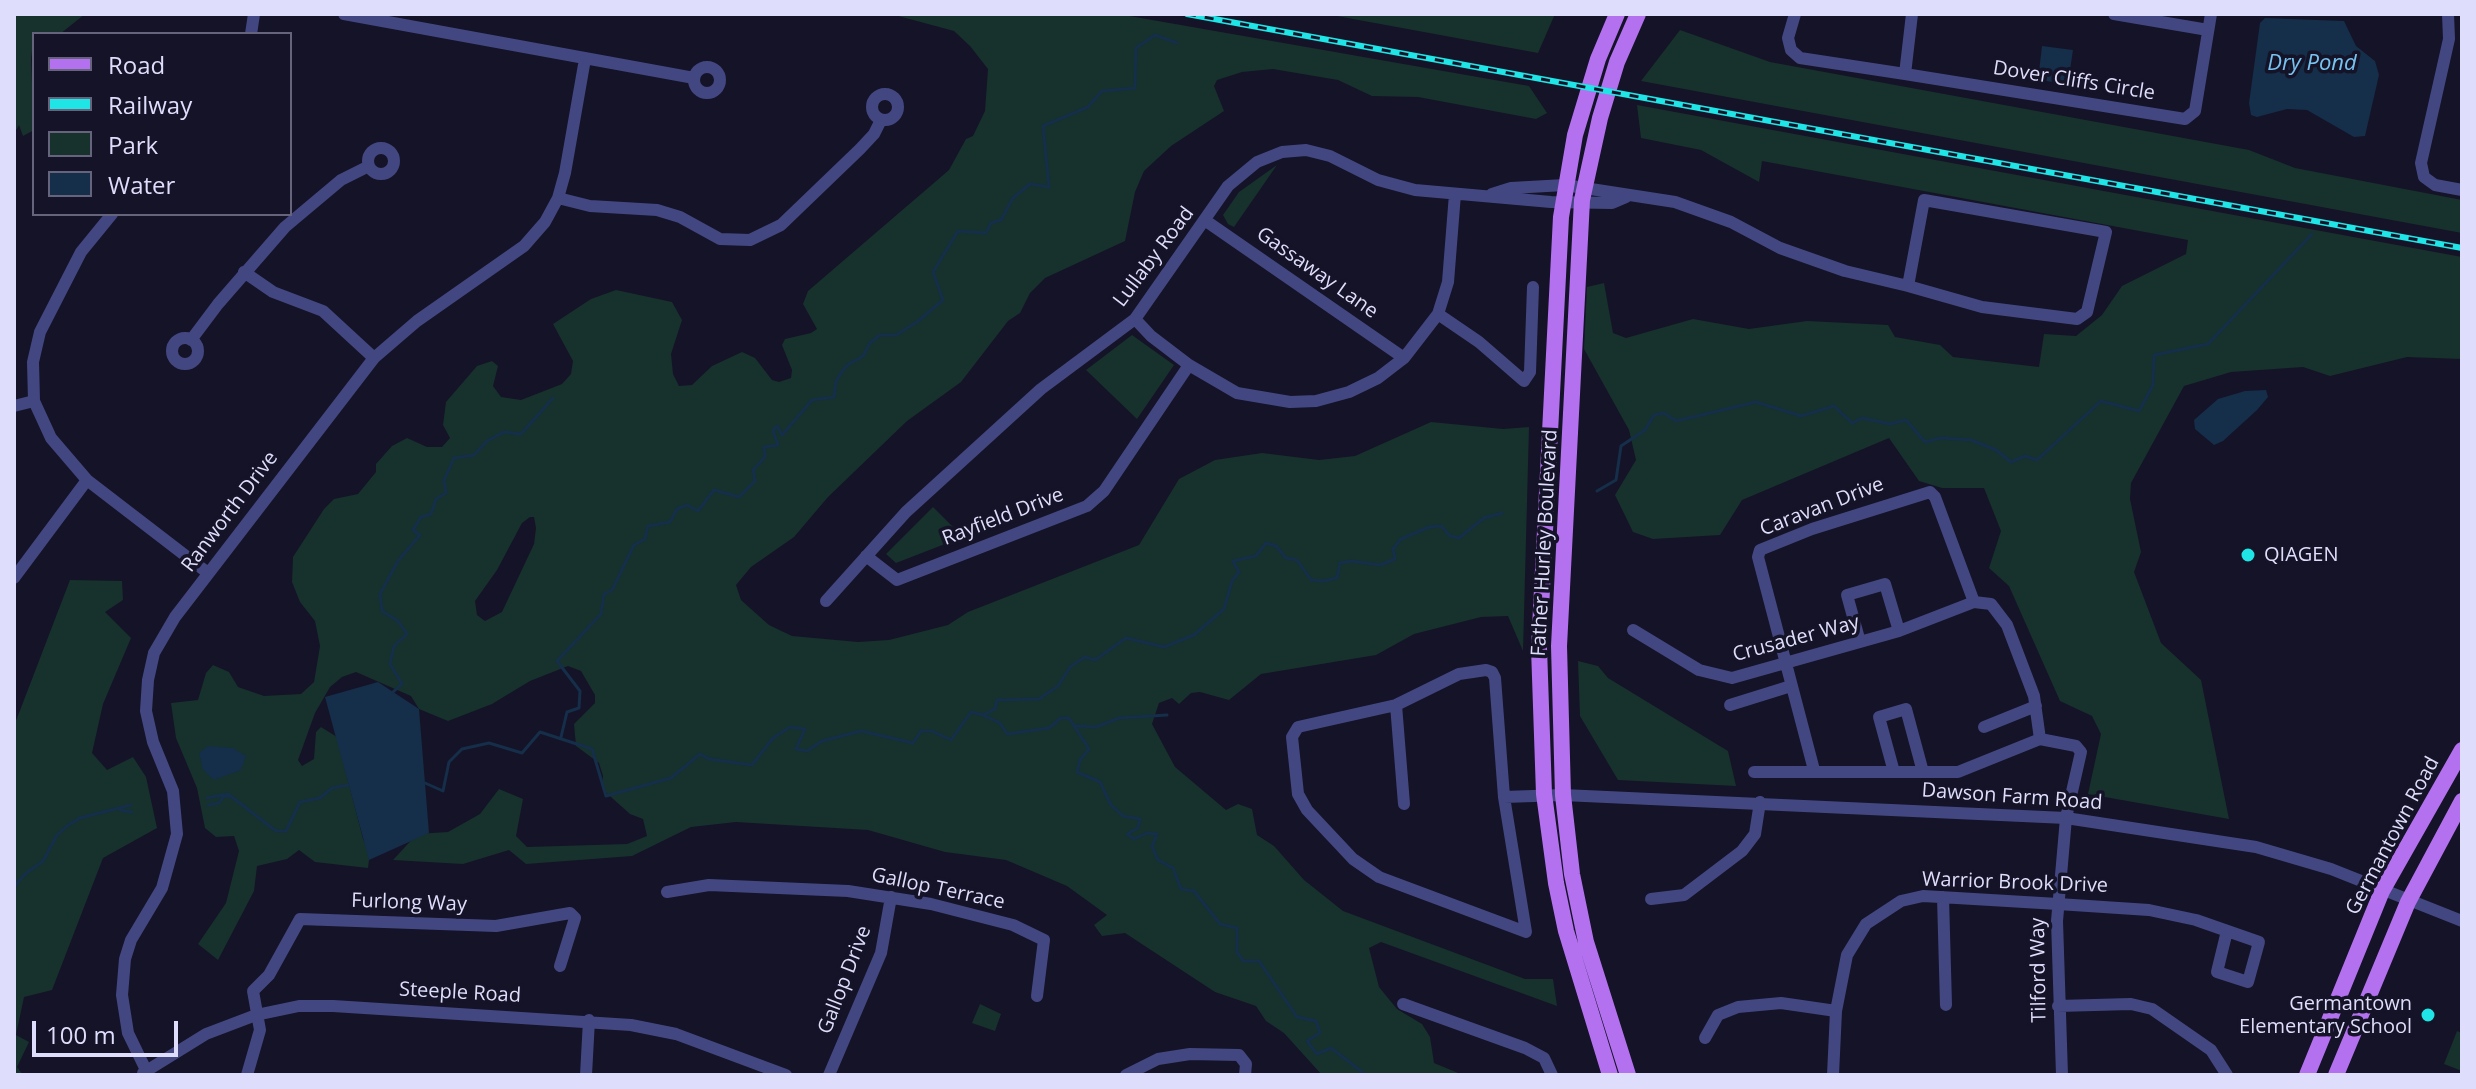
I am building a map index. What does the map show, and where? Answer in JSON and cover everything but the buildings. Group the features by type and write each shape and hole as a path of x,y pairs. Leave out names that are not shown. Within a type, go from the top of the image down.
{"main road":[{"name":"Father Hurley Boulevard","path":"1610,1075 1566,931 1544,794 1539,648 1564,192 1581,115 1598,59 1617,14"},
{"name":"Father Hurley Boulevard","path":"1628,1075 1586,942 1563,795 1559,646 1584,193 1600,118 1617,62 1638,14"},
{"name":"Germantown Road","path":"2307,1075 2382,891 2462,750"},
{"path":"2336,1075 2408,902 2462,801"}],"street":[{"path":"344,14 694,78"},
{"name":"Dover Cliffs Circle","path":"1795,14 1788,38 1791,50 1800,58 2185,119 2195,111 2211,14"},
{"path":"1905,74 1912,14"},
{"path":"2114,14 2208,30"},
{"path":"2448,14 2449,39 2421,163 2424,177 2435,185 2462,190"},
{"name":"Ranworth Drive","path":"143,1073 124,1017 123,971 131,940 169,872 177,834 173,791 148,726 148,680 164,634 374,358 417,321 524,246 545,222 558,198 585,59"},
{"path":"558,198 590,206 657,210 680,217 720,239 750,240 781,225 860,149 881,120"},
{"name":"Lullaby Road","path":"826,601 906,512 1041,389 1135,319 1228,186 1242,172 1282,152 1306,150 1330,156 1378,180 1415,190 1492,194 1511,188 1584,193 1612,203 1626,197 1665,200 1704,210 1780,248 1845,271 1982,307 2077,319 2084,316 2089,306 2106,232 1924,200 1908,286"},
{"path":"191,340 244,272 320,196 353,171 369,166"},
{"path":"1135,319 1151,336 1189,365 1237,393 1290,402 1316,401 1349,392 1378,378 1404,358 1438,314 1448,282 1455,194"},
{"path":"110,216 81,252 40,332 33,362 34,401 51,438 87,480 208,573"},
{"name":"Gassaway Lane","path":"1206,221 1404,358"},
{"path":"244,272 273,292 323,311 374,358"},
{"path":"1438,314 1479,342 1524,381 1530,372 1533,287"},
{"name":"Rayfield Drive","path":"866,556 897,580 1087,506 1104,491 1189,365"},
{"path":"14,406 34,401"},
{"path":"14,578 37,542 87,480"},
{"name":"Caravan Drive","path":"1814,770 1758,557 1760,550 1922,492 1930,492 1935,497 1974,602"},
{"path":"1860,642 1847,595 1885,584 1899,631"},
{"path":"1974,602 1986,602 1999,611 2036,706 2040,739"},
{"name":"Crusader Way","path":"1633,630 1711,675 1732,678 1899,631 1974,602"},
{"path":"1492,672 1504,797 1526,932 1379,877 1353,859 1301,802 1292,731 1349,713 1396,705 1459,674 1492,672"},
{"path":"1730,705 1791,686"},
{"path":"1396,705 1404,804"},
{"path":"1984,727 2036,706"},
{"path":"1894,772 1879,717 1906,709 1923,772"},
{"path":"1754,772 1969,770 2040,739 2076,746 2081,752 2066,818"},
{"name":"Dawson Farm Road","path":"1504,797 1544,794 1760,802 2066,818 2256,847 2331,869 2462,921"},
{"path":"1651,899 1684,895 1742,851 1755,834 1760,802"},
{"name":"Tilford Way","path":"2062,1075 2058,904 2066,818"},
{"name":"Gallop Terrace","path":"667,892 709,885 743,885 891,897 1013,925 1037,934 1045,948 1037,996"},
{"name":"Warrior Brook Drive","path":"1833,1075 1836,1011 1847,955 1866,924 1901,901 1923,896 2149,910 2227,931"},
{"name":"Gallop Drive","path":"829,1075 881,953 891,897"},
{"path":"1943,897 1946,1005"},
{"name":"Furlong Way","path":"256,1015 253,991 269,975 300,919 496,926 570,913 575,918 560,966"},
{"path":"1705,1038 1718,1015 1738,1007 1781,1003 1836,1011"},
{"path":"1403,1004 1534,1053 1544,1058 1552,1075"},
{"path":"2058,1006 2131,1004 2152,1009 2211,1050 2227,1075"},
{"name":"Steeple Road","path":"143,1073 206,1034 256,1015 299,1006 333,1006 589,1020 676,1034 786,1075"},
{"path":"247,1075 260,1030 256,1015"},
{"path":"586,1075 589,1020"},
{"path":"1126,1075 1158,1059 1190,1054 1239,1055 1246,1064 1245,1075"}],"green space":[{"path":"14,14 85,14 62,32 32,32 32,131 23,136 19,125 14,134"},
{"path":"891,14 1118,14 1529,86 1547,113 1536,119 1418,97 1372,96 1338,80 1273,69 1242,72 1217,80 1214,86 1224,111 1171,146 1144,171 1135,192 1125,241 1045,278 1030,293 1020,313 1008,321 961,382 907,421 828,497 794,537 751,567 736,585 741,600 769,625 792,636 858,642 889,640 948,625 968,612 1139,545 1179,479 1215,460 1262,453 1319,460 1355,456 1431,422 1503,429 1529,427 1523,651 1508,616 1481,617 1414,634 1376,655 1261,674 1229,700 1200,692 1191,693 1179,704 1172,698 1159,703 1152,724 1175,767 1226,810 1238,804 1252,809 1257,835 1274,846 1304,880 1343,911 1525,979 1553,979 1557,1006 1381,942 1369,948 1379,987 1397,1009 1422,1024 1430,1037 1434,1063 1463,1075 1322,1075 1284,1033 1266,1021 1256,1006 1215,992 1125,933 1102,936 1094,925 1107,915 1067,886 1006,860 945,852 868,830 736,822 691,827 632,856 526,864 509,850 463,864 393,860 417,834 448,832 480,814 499,789 523,799 516,836 527,847 627,844 647,836 643,819 630,814 602,789 603,776 599,763 576,746 574,724 595,703 595,695 581,671 568,666 530,681 492,704 448,721 419,709 411,696 356,672 342,677 330,687 315,713 298,760 302,766 314,759 316,732 321,727 337,737 363,839 370,852 368,868 315,862 299,850 287,859 257,866 254,891 218,960 198,944 226,903 239,851 234,836 216,837 205,828 197,788 176,738 171,703 198,700 206,673 213,665 229,672 238,687 264,696 301,694 314,682 320,646 315,621 300,602 292,582 293,557 324,509 334,499 358,494 376,472 376,464 392,446 407,438 427,447 442,447 450,438 443,425 446,402 477,366 492,361 498,366 493,386 501,397 521,400 562,384 571,374 573,361 553,324 591,299 616,290 672,302 682,320 671,354 673,374 679,386 692,385 712,366 742,352 755,358 772,380 779,382 791,378 792,370 782,345 785,339 817,329 803,304 808,291 949,170 966,139 973,136 985,111 988,69 954,31","holes":["534,517 534,544 502,612 485,621 477,615 475,601 497,570 522,523"]},
{"path":"1326,14 1555,14 1538,53"},
{"path":"1680,30 1770,62 2249,150 2295,168 2462,200 2462,233 1641,81"},
{"path":"1637,105 2462,257 2462,359 2407,357 2330,376 2303,367 2231,372 2184,386 2131,483 2130,499 2141,552 2134,572 2161,643 2201,680 2229,819 2088,794 2101,734 2092,716 2060,701 2009,586 1989,568 2001,531 1984,488 1942,488 1919,481 1889,438 1742,500 1720,535 1653,539 1633,532 1615,495 1636,460 1629,430 1584,349 1587,287 1604,283 1613,333 1626,338 1693,319 1749,329 1807,321 1888,325 1895,337 1940,345 1953,357 2039,367 2044,334 2076,336 2102,315 2122,286 2186,254 2188,240 1762,161 1759,182 1701,150 1641,138"},
{"path":"1277,165 1234,227 1228,224 1223,215 1239,192"},
{"path":"1132,335 1174,365 1137,419 1086,370"},
{"path":"933,507 963,537 896,563 886,554"},
{"path":"70,580 122,581 123,600 105,612 131,638 103,704 92,753 107,770 133,757 146,777 157,828 103,858 52,990 24,997 16,1035 29,1042 17,1067 23,1075 14,1075 14,726"},
{"path":"1578,661 1598,666 1608,678 1728,751 1736,786 1618,780 1580,716"},
{"path":"980,1004 1001,1014 995,1031 972,1023"},
{"path":"2457,1031 2462,1033 2462,1071 2444,1064"}],"water":[{"name":"Dry Pond","path":"2265,18 2344,21 2356,46 2375,61 2379,75 2365,136 2354,137 2307,110 2287,109 2257,117 2251,115 2249,103 2260,23"},
{"path":"2042,46 2073,50 2068,84 2038,80"},
{"path":"2266,390 2268,397 2223,441 2214,445 2195,429 2194,420 2218,399 2245,391"},
{"path":"378,682 419,709 429,833 369,860 325,697"},
{"path":"208,746 233,748 246,756 241,770 214,780 203,770 199,753"}],"waterway":[{"path":"561,737 567,712 579,708 580,691 557,661 601,614 604,594 612,590 634,545 645,539 648,526 670,522 677,509 687,505 698,511 714,490 739,497 755,481 753,470 765,457 764,447 778,445 773,430 777,426 782,435 812,400 834,397 836,381 846,366 863,356 870,343 880,335 896,335 943,300 933,272 958,231 986,233 991,223 1001,220 1013,198 1030,184 1049,187 1043,126 1088,107 1102,91 1135,88 1136,48 1155,35 1177,43"},
{"path":"1597,491 1616,480 1621,446 1645,430 1654,415 1664,413 1676,421 1756,402 1801,416 1834,406 1852,423 1862,418 1890,424 1906,420 1925,442 1940,438 1971,440 1996,450 2011,462 2025,456 2037,460 2101,401 2139,411 2153,385 2154,355 2208,344 2312,234"},
{"path":"393,692 402,684 390,664 394,646 407,634 398,621 382,611 380,594 398,561 420,535 413,530 421,517 431,514 436,499 446,493 444,480 454,458 474,455 487,441 504,432 521,434 553,398"},
{"path":"425,783 443,791 449,762 462,749 489,743 522,753 540,732 592,749 606,796 671,778 700,754 709,759 752,765 773,738 790,727 805,729 796,749 807,751 822,741 861,731 913,743 921,731 932,731 951,740 971,712 983,715 995,709 997,700 1039,699 1058,686 1070,667 1085,657 1095,660 1126,638 1164,647 1194,635 1224,609 1232,581 1239,572 1233,561 1256,556 1266,543 1276,546 1286,558 1297,560 1311,580 1324,581 1337,578 1340,563 1351,561 1380,565 1395,559 1393,549 1401,539 1429,527 1441,526 1450,536 1459,538 1484,518 1502,513"},
{"path":"1076,726 1096,727 1119,718 1167,715"},
{"path":"985,716 1000,723 1007,734 1049,728 1061,718 1069,718 1089,749 1080,760 1077,772 1100,782 1111,805 1123,816 1140,819 1138,828 1127,834 1134,839 1147,833 1157,834 1152,846 1158,860 1173,868 1181,889 1194,891 1220,924 1237,928 1237,952 1243,961 1259,961 1297,1017 1316,1021 1320,1033 1307,1041 1317,1054 1331,1048 1366,1075"},
{"path":"207,798 228,794 276,831 286,831 300,802 320,798 332,788 348,785"},
{"path":"208,805 219,803 224,796 230,797"},
{"path":"14,887 43,861 57,835 67,826 80,818 131,805"},
{"path":"120,810 132,812"}],"railway":[{"path":"1187,14 2462,248"}],"place":[{"name":"QIAGEN","path":"2248,555"},
{"name":"Germantown Elementary School","path":"2428,1015"}]}
